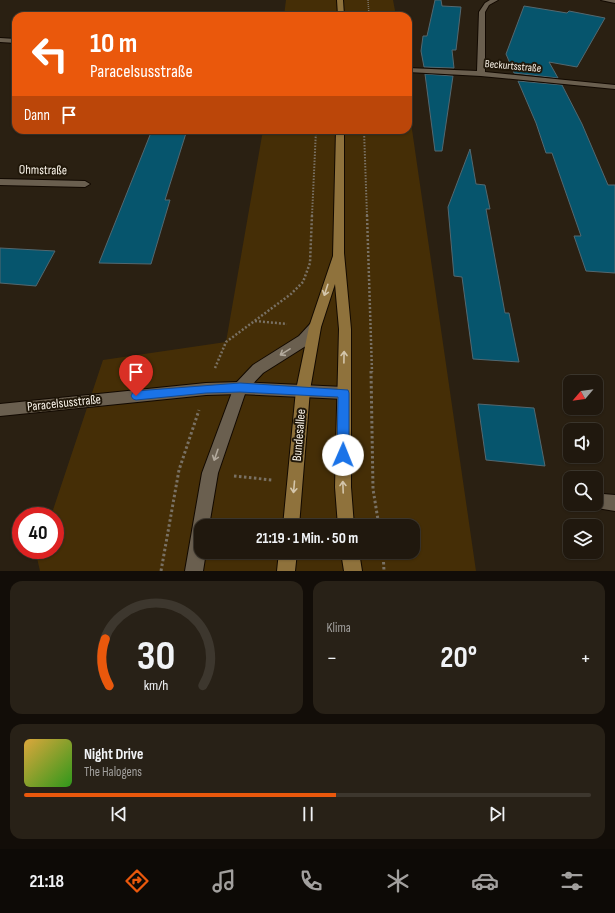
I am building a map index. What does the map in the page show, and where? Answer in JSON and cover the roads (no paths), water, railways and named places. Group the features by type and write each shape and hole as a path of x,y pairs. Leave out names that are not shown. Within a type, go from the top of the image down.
{"street":[{"path":"340,0 341,12"},
{"path":"481,74 482,12 487,4 495,0"},
{"path":"604,0 615,1"},
{"path":"0,40 12,41"},
{"name":"Beckurtsstraße","path":"412,70 481,74 615,87"},
{"name":"Bundesallee","path":"340,134 338,253 345,329 343,487 345,519"},
{"name":"Ohmstraße","path":"0,182 85,184"},
{"name":"Bundesallee","path":"292,519 303,390 315,327 338,253"},
{"path":"202,519 210,473 240,388 258,369 304,340 315,327"},
{"name":"Paracelsusstraße","path":"0,410 206,389 240,388 344,393"},
{"path":"194,571 196,559"},
{"path":"286,571 287,559"},
{"path":"351,559 353,571"}]}
